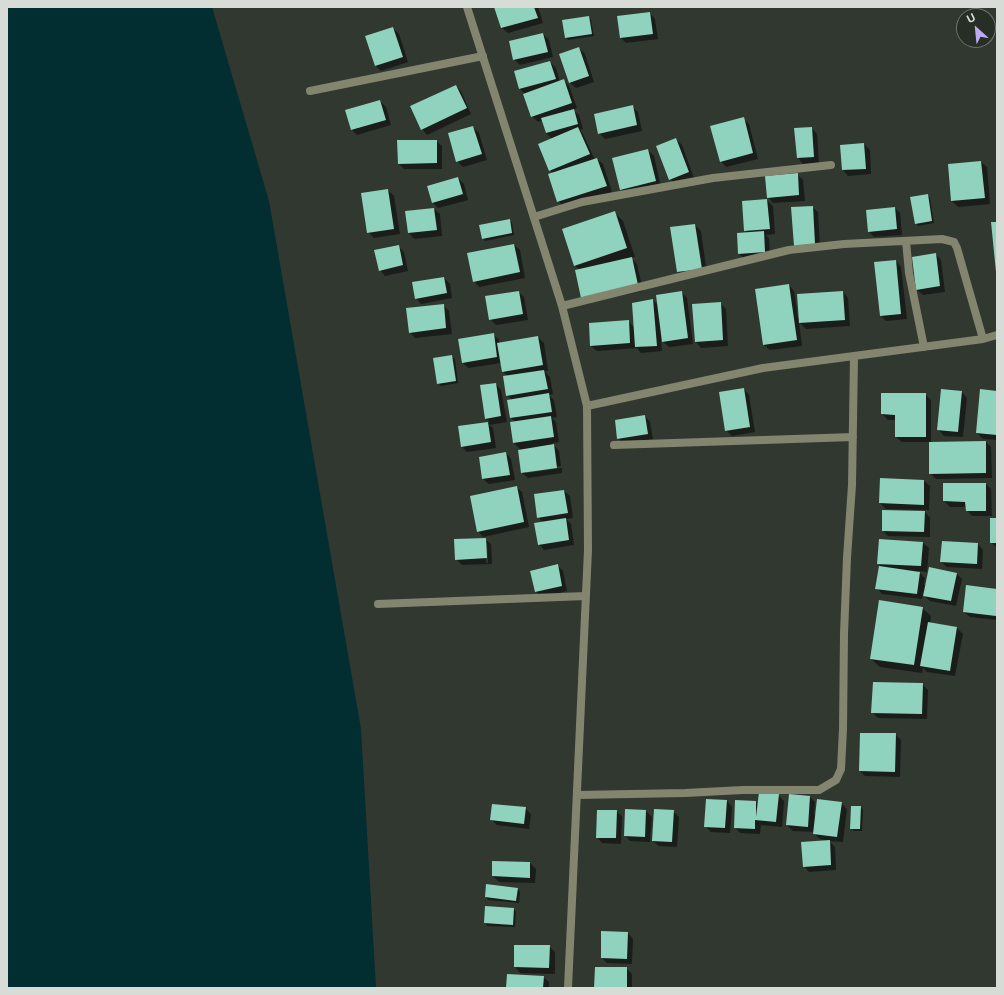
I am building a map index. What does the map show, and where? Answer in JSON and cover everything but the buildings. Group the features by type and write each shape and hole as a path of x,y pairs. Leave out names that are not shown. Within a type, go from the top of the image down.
{"street":[{"path":"467,7 562,306 587,406 588,550 568,988"},
{"path":"310,91 483,56"},
{"path":"534,217 582,202 713,178 830,165"},
{"path":"562,306 789,250 844,244 942,239 954,242 957,248 983,339"},
{"path":"906,241 909,273 924,347"},
{"path":"587,406 763,368 854,357 997,336"},
{"path":"577,795 684,793 743,790 819,790 836,780 841,769 844,729 844,634 852,485 854,357"},
{"path":"614,444 853,437"},
{"path":"378,604 586,596"}],"water":[{"path":"7,7 212,7 269,201 361,729 376,988 7,988"}]}
